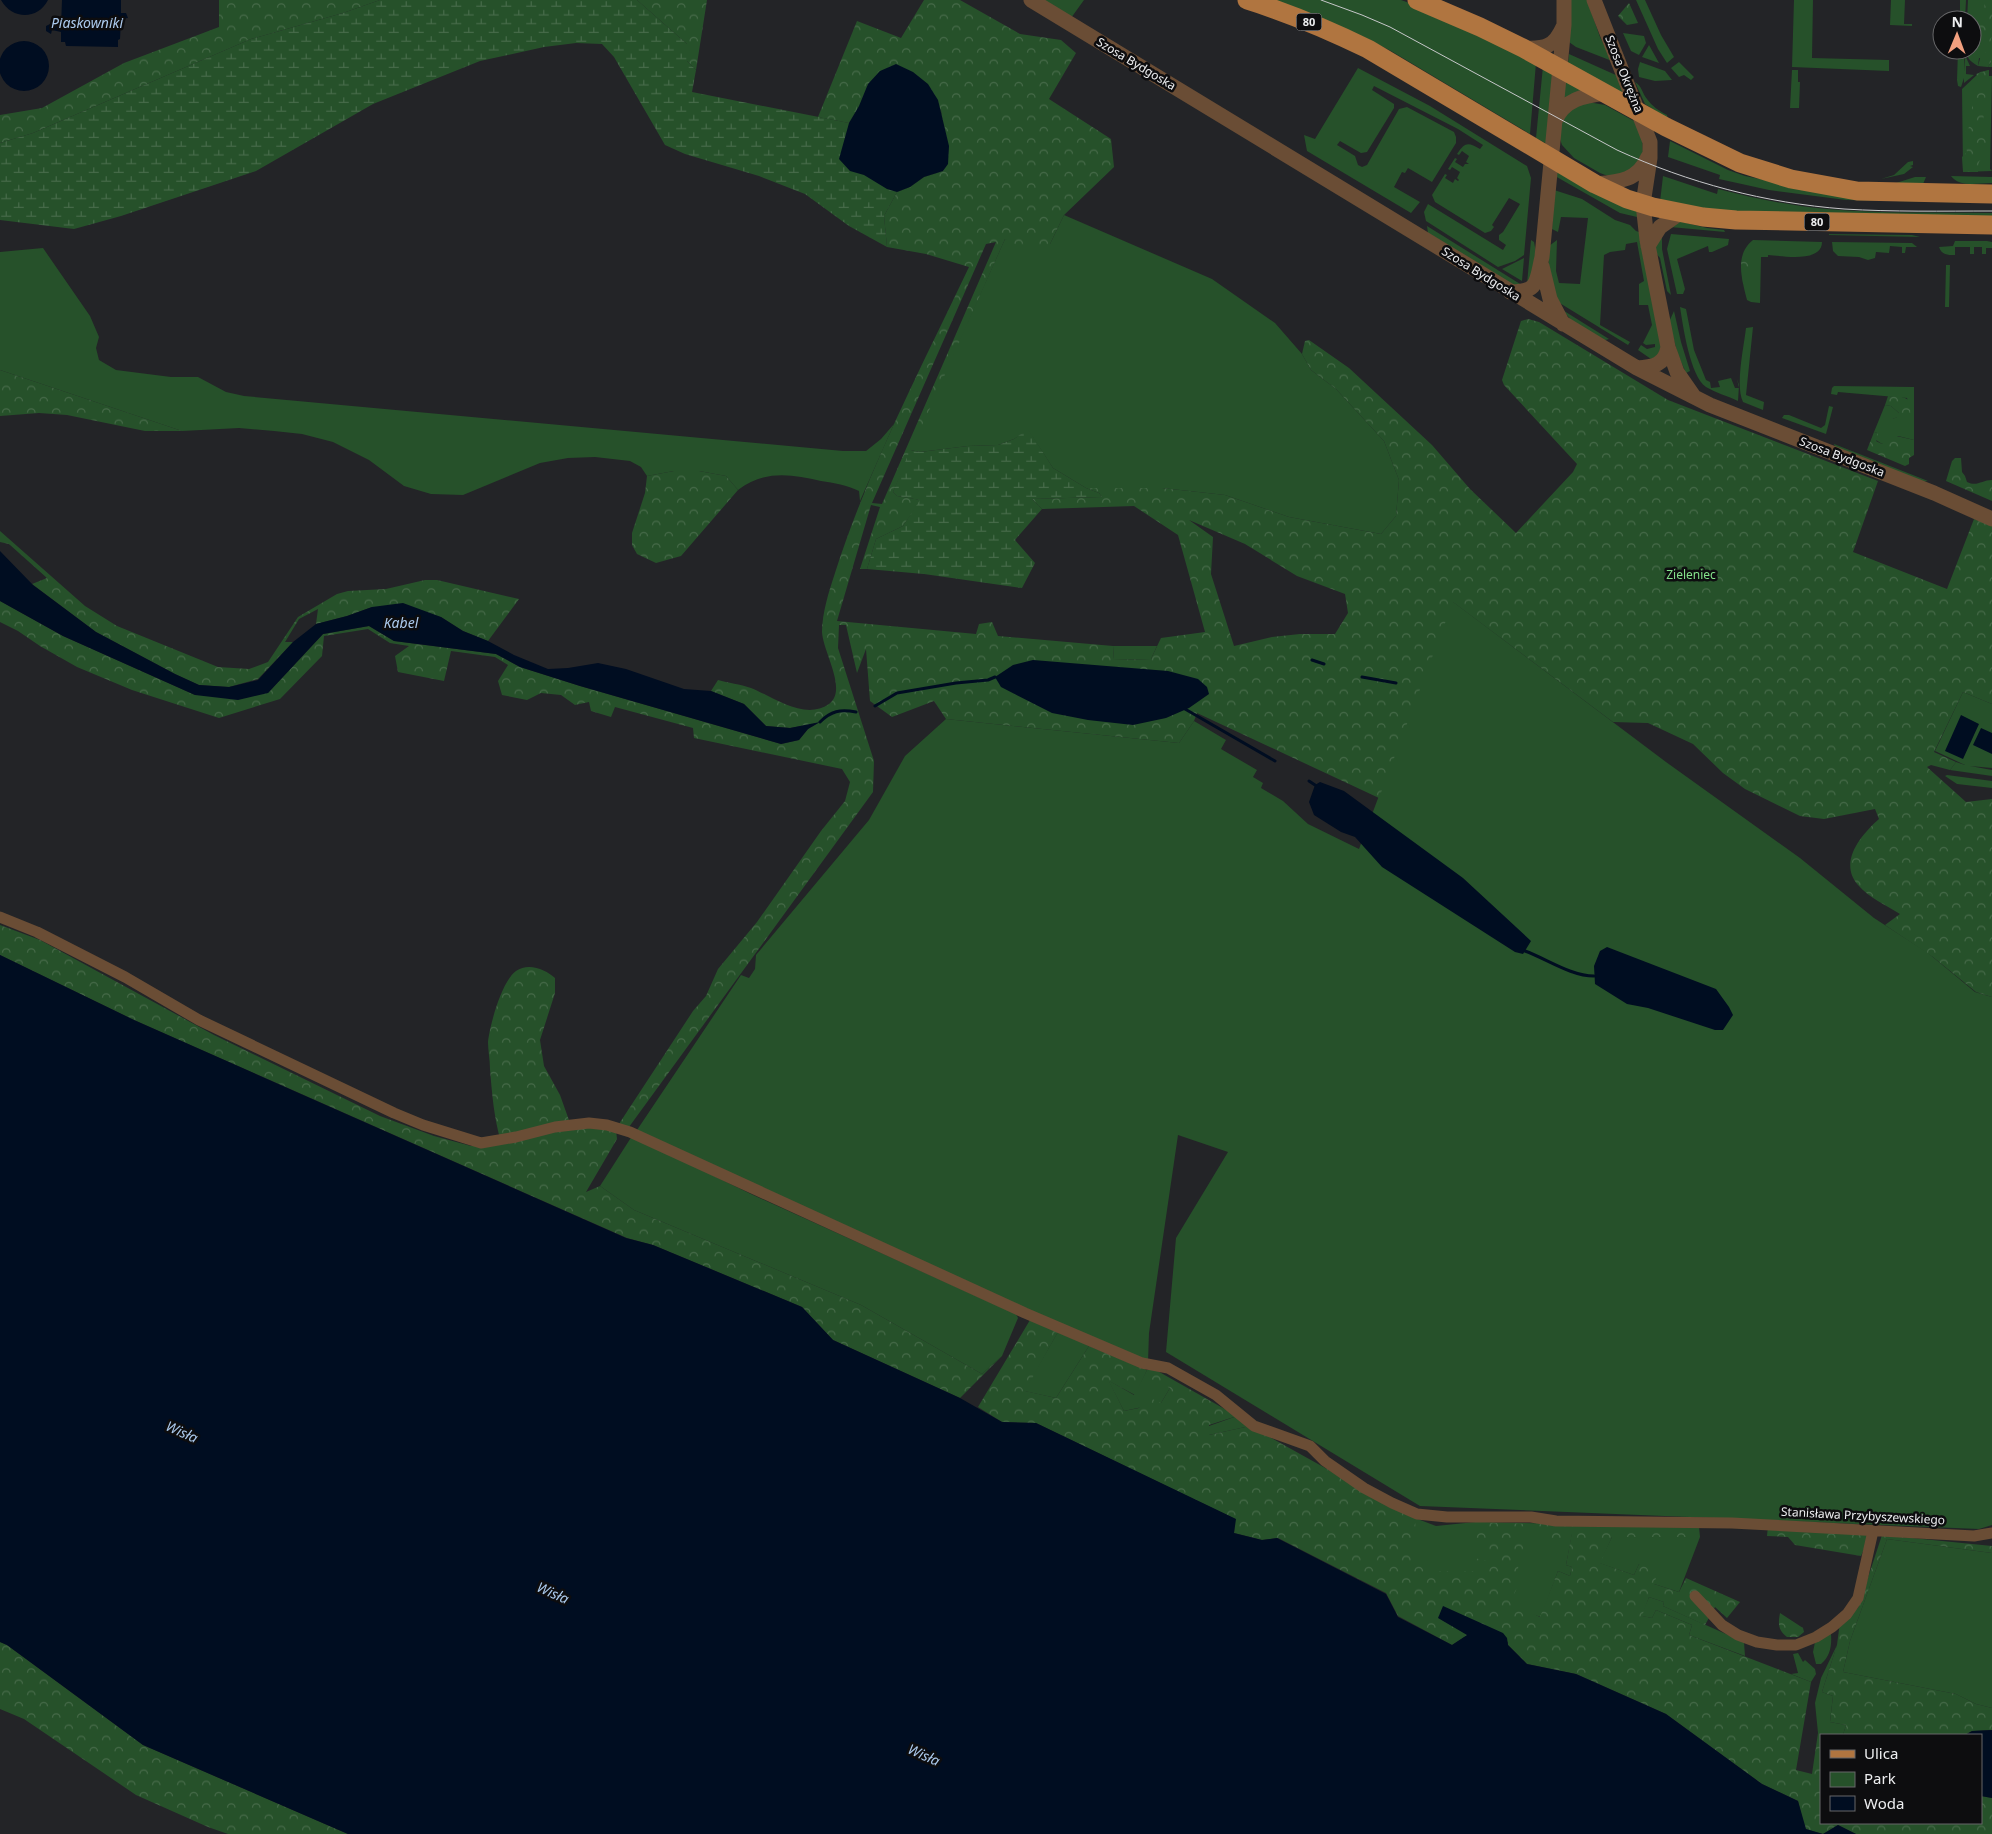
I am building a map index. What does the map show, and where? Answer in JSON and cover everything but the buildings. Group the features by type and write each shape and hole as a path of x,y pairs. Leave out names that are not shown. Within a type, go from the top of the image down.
{"main road":[{"name":"80","path":"1247,0 1286,12 1368,49 1595,184 1643,204 1680,213 1736,220 1992,224"},
{"path":"1417,0 1523,48 1710,150 1740,163 1791,179 1871,192 1992,194"}],"street":[{"name":"Szosa Bydgoska","path":"1031,0 1637,368 1698,399 1956,502 1992,519"},
{"name":"Szosa Okrężna","path":"1542,257 1564,25 1564,0"},
{"name":"Szosa Okrężna","path":"1594,0 1648,134 1651,149 1643,204 1648,246 1668,347 1677,372 1698,399"},
{"path":"1523,48 1545,47 1556,40 1564,25"},
{"name":"Szosa Okrężna","path":"1554,124 1564,105 1574,99 1605,93"},
{"path":"1595,184 1625,181 1637,174 1646,163 1651,149"},
{"path":"1648,246 1660,227 1680,213"},
{"path":"1510,292 1526,291 1532,288 1537,280 1542,257"},
{"path":"1542,257 1547,290 1564,325"},
{"path":"1637,368 1652,367 1659,364 1666,357 1668,347"},
{"name":"Szosa Bydgoska","path":"1956,502 1992,513"},
{"name":"Stanisława Przybyszewskiego","path":"0,917 37,932 142,986 199,1020 423,1125 481,1143 516,1137 554,1127 589,1123 607,1125 630,1132 1025,1313 1142,1363 1168,1368 1216,1395 1254,1426 1305,1443 1325,1461 1364,1488 1392,1504 1417,1514 1447,1517 1531,1517 1556,1521 1732,1522 1974,1536 1992,1533"},
{"path":"1695,1596 1722,1625 1738,1635 1757,1642 1777,1645 1796,1644 1816,1637 1832,1627 1847,1614 1858,1598 1873,1531"}],"green space":[{"path":"219,0 380,0 343,13 251,39 33,133 0,143 0,115 42,108 124,63 219,27"},
{"path":"380,0 637,0 687,44 687,61 696,70 692,92 849,123 871,80 881,70 896,64 913,72 928,84 938,100 949,146 948,164 943,171 924,177 910,187 897,192 884,216 887,247 849,226 805,194 759,176 685,154 665,145 614,57 602,44 576,43 544,47 480,61 373,104 256,171 121,216 74,229 0,220 0,143 33,133 251,39 343,13"},
{"path":"637,0 707,0 696,70 687,61 687,44"},
{"name":"Zieleniec","path":"924,0 960,0 1020,34 1061,40 1076,53 1049,99 1111,139 1114,167 1064,215 1050,244 1024,249 1005,239 893,492 897,496 921,500 903,526 876,539 867,569 860,569 880,507 871,505 837,621 976,634 979,624 992,622 998,636 1113,646 1114,660 1151,659 1161,638 1205,632 1178,535 1134,506 1042,509 1032,499 1102,497 1099,493 1086,488 1162,488 1225,495 1289,517 1381,534 1396,516 1399,480 1384,441 1336,389 1311,370 1302,354 1305,341 1309,340 1349,368 1432,445 1470,489 1516,533 1573,472 1577,464 1504,385 1502,380 1521,321 1528,319 1539,322 1668,400 1878,481 1853,552 1947,589 1974,519 1992,525 1992,704 1963,692 1934,752 1956,762 1950,770 1931,765 1927,767 1966,802 1992,799 1992,997 1976,992 1933,957 1885,925 1900,914 1867,894 1852,876 1850,867 1854,849 1865,833 1879,819 1875,809 1824,819 1800,816 1745,789 1723,773 1693,744 1648,723 1613,722 1453,602 1379,798 1197,713 1194,721 1179,743 946,719 934,701 892,717 870,701 866,649 857,673 846,625 839,625 838,648 874,761 873,792 629,1127 616,1130 617,1139 586,1192 600,1186 634,1210 861,1305 982,1374 1002,1356 960,1398 833,1340 802,1307 653,1245 627,1238 134,1020 0,955 0,925 40,940 214,1035 380,1116 434,1136 471,1146 501,1142 493,1097 488,1045 489,1034 494,1014 511,976 521,968 537,968 555,978 555,993 540,1040 544,1066 560,1095 570,1123 615,1130 693,1011 706,996 718,969 757,922 821,831 845,801 850,782 842,769 694,738 693,728 615,707 611,717 591,711 589,702 575,705 561,695 541,693 527,700 502,695 498,681 508,665 495,657 451,651 444,681 398,672 395,656 409,646 390,643 368,629 324,636 322,656 280,699 219,718 132,690 77,667 0,622 0,601 63,636 195,695 268,693 323,634 369,626 394,641 496,654 520,667 580,686 781,744 799,740 808,729 818,723 790,728 766,726 744,704 711,691 718,680 751,688 789,706 810,710 820,709 829,704 834,698 836,690 835,680 822,632 830,587 880,456 914,380 969,267 926,254 887,247 884,216 897,192 910,187 924,177 943,171 943,123 941,110 880,71 867,89 849,123 818,117 857,21 901,38","holes":["996,242 882,504 872,503 986,244","1189,520 1245,544 1297,576 1345,594 1348,613 1335,634 1300,634 1272,637 1234,646 1211,574 1213,537"]},
{"path":"1042,0 1084,0 1071,18"},
{"path":"1266,0 1401,0 1426,9 1536,63 1530,134 1391,51 1364,37"},
{"path":"1571,0 1587,0 1600,37 1612,61 1576,47 1569,42"},
{"path":"1636,0 1645,0 1661,35 1674,57 1667,63 1658,49"},
{"path":"1794,0 1813,0 1812,58 1889,60 1889,71 1792,67"},
{"path":"1891,0 1905,0 1904,24 1912,24 1912,26 1890,25"},
{"path":"1960,0 1966,0 1966,10 1960,10"},
{"path":"1968,0 1992,0 1992,67 1988,67 1991,62 1982,59 1982,10 1968,10"},
{"path":"1985,0 1992,0 1992,35 1989,48 1983,48 1982,44"},
{"path":"1629,3 1638,23 1627,25 1618,16"},
{"path":"1623,33 1644,36 1646,43 1639,55 1631,51"},
{"path":"1649,45 1659,63 1642,57"},
{"path":"1987,52 1991,54 1991,62 1988,67 1978,66 1980,60 1982,60 1982,54"},
{"path":"1569,54 1618,76 1625,95 1568,64"},
{"path":"1958,60 1964,60 1964,72 1965,60 1967,60 1970,66 1966,66 1966,74 1974,75 1964,83 1964,78 1961,87 1958,86"},
{"path":"1970,60 1979,60 1978,66"},
{"path":"1640,62 1665,71 1672,80 1655,81 1639,77 1638,69"},
{"path":"1679,62 1694,77 1691,80 1684,75 1679,77 1671,68"},
{"path":"1543,66 1554,72 1547,144 1536,138"},
{"path":"1358,68 1430,106 1527,166 1531,178 1524,255 1515,261 1498,267 1426,221 1424,212 1428,204 1503,250 1506,245 1499,240 1499,235 1503,232 1520,204 1509,198 1492,225 1494,227 1491,231 1485,233 1435,202 1432,195 1445,174 1447,175 1445,178 1453,183 1455,179 1459,180 1457,178 1460,172 1452,167 1450,170 1448,169 1455,158 1457,159 1455,162 1463,167 1465,164 1469,164 1466,162 1469,156 1462,151 1459,155 1457,154 1460,150 1467,144 1480,149 1483,145 1458,129 1374,86 1372,90 1394,104 1394,108 1367,152 1361,153 1340,141 1337,145 1355,156 1358,165 1362,167 1367,165 1399,109 1407,107 1454,132 1456,137 1456,143 1432,182 1408,168 1405,173 1402,172 1394,187 1420,202 1411,213 1307,151 1304,135 1315,139"},
{"path":"1792,70 1798,70 1798,82 1800,82 1799,108 1790,108"},
{"path":"1989,70 1989,76 1992,76 1990,169 1992,171 1963,172 1962,89 1980,72"},
{"path":"1989,70 1984,114 1988,149 1979,162 1978,172 1963,172 1962,157 1967,152 1964,134 1972,123 1970,119 1975,90 1981,82 1976,74"},
{"path":"1565,78 1586,89 1563,101"},
{"path":"1635,82 1639,85 1649,102 1667,115 1668,119 1645,104"},
{"path":"1588,102 1605,105 1634,121 1642,135 1643,153 1639,163 1624,175 1608,176 1600,173 1574,158 1562,145 1560,139 1561,124 1569,110"},
{"path":"1670,141 1728,170 1745,176 1780,183 1992,203 1846,200 1769,190 1719,179 1720,175 1668,157"},
{"path":"1913,161 1913,165 1910,166 1913,167 1904,174 1881,179 1894,175 1908,162"},
{"path":"1556,169 1637,209 1637,217 1620,213 1555,176"},
{"path":"1663,176 1717,194 1718,189 1799,206 1868,212 1992,213 1992,219 1740,214 1660,202"},
{"path":"1951,176 1992,177 1992,183 1964,183 1955,180"},
{"path":"1915,177 1926,177 1923,184 1896,183"},
{"path":"1554,190 1582,199 1615,220 1630,225 1639,232 1641,241 1639,242 1641,242 1663,346 1662,355 1651,359 1638,350 1641,345 1647,349 1655,347 1655,344 1646,345 1643,343 1652,325 1648,305 1639,305 1639,284 1644,281 1637,242 1626,244 1625,250 1610,252 1604,255 1600,325 1630,342 1628,345 1558,302 1548,273 1549,246 1557,240 1556,271 1559,283 1580,284 1588,218 1561,217 1558,232 1552,229"},
{"path":"1064,215 1212,279 1275,323 1302,354 1311,370 1336,389 1384,441 1399,480 1396,516 1381,534 1289,517 1225,495 1162,488 1086,488 1053,468 1028,430 1014,439 998,445 968,446 920,452 910,450 1005,239 1050,244"},
{"path":"1678,221 1724,230 1725,232 1670,227"},
{"path":"1427,226 1525,287 1519,289 1428,233"},
{"path":"1671,234 1729,239 1728,245 1712,252 1709,252 1708,246 1677,259 1685,289 1683,294 1677,294 1667,249"},
{"path":"1829,235 1912,235 1920,237"},
{"path":"1662,237 1662,249 1671,295 1667,291 1660,258 1655,252 1654,246"},
{"path":"1531,240 1534,242 1536,252 1532,281 1527,284"},
{"path":"1753,240 1822,242 1820,249 1809,256 1768,255 1768,257 1761,257 1760,303 1747,300 1741,268 1743,253"},
{"path":"1955,241 1987,241 1992,242 1992,248 1986,248 1986,254 1982,254 1982,247 1974,247 1974,254 1970,254 1970,247 1955,247 1955,255 1945,254 1940,250 1939,247 1953,246"},
{"path":"1832,242 1912,243 1917,247 1906,247 1905,253 1902,253 1902,247 1890,246 1889,253 1876,252 1875,258 1868,260 1859,257 1838,256 1833,251"},
{"path":"43,248 90,316 99,337 96,348 99,360 116,370 171,377 198,377 226,392 244,396 843,451 866,451 881,439 894,424 860,501 859,491 854,489 840,484 788,475 758,479 738,490 726,476 699,471 674,471 647,476 641,467 630,461 595,457 568,458 540,463 463,495 431,494 404,486 369,460 333,442 302,434 239,428 182,431 0,370 0,252"},
{"path":"1524,258 1522,281 1502,269"},
{"path":"1747,260 1750,264 1750,270 1745,271 1748,281 1743,283 1741,262"},
{"path":"1946,265 1950,265 1949,307 1945,307"},
{"path":"1680,307 1686,309 1694,350 1706,380 1710,382 1711,388 1720,387 1718,381 1731,378 1735,388 1739,388 1738,401 1706,387 1700,381 1688,350"},
{"path":"1561,309 1609,339 1602,341 1578,327"},
{"path":"1674,311 1690,371 1686,373 1678,355 1669,322"},
{"path":"1753,327 1746,395 1764,402 1763,410 1743,402 1741,395 1740,376 1746,328"},
{"path":"0,370 182,431 145,431 67,415 39,413 0,416"},
{"path":"1834,386 1914,387 1914,440 1898,436 1882,444 1876,440 1877,433 1874,432 1885,405 1891,406 1899,413 1892,419 1910,412 1907,398 1838,392 1837,395 1831,394"},
{"path":"1888,396 1903,397 1909,400 1912,407 1910,412 1912,420 1907,422 1898,417 1887,418 1890,414 1899,413 1891,406 1885,405"},
{"path":"1829,406 1833,407 1826,434 1782,418 1784,415 1789,415 1821,428 1825,425"},
{"path":"1028,429 1053,468 1086,488 1099,493 1102,497 1032,499 1042,509 1015,540 1035,563 1022,588 924,574 867,569 876,539 903,526 920,500 897,496 893,492 910,450 920,452 968,446 998,445 1014,439"},
{"path":"1874,432 1879,437 1876,441 1882,444 1892,435 1914,440 1914,455 1909,458 1909,464 1905,466 1867,450"},
{"path":"1834,444 1928,481 1920,482 1835,447"},
{"path":"1955,458 1961,458 1962,472 1967,482 1977,484 1992,480 1992,501 1946,481 1952,461"},
{"path":"674,471 699,471 726,476 738,490 681,556 656,563 637,554 632,545 632,533 645,493 647,476"},
{"path":"0,531 85,606 117,626 218,667 249,669 268,662 298,617 337,594 348,591 386,589 425,580 437,580 519,599 488,641 463,631 441,617 372,607 316,624 318,609 299,619 285,642 293,642 258,679 229,687 199,685 96,632 32,584 47,578 9,544 0,542"},
{"path":"1452,601 1666,762 1800,858 1874,918 1928,953 1975,992 1992,997 1992,1525 1979,1529 1420,1506 1166,1352 1176,1238 1228,1152 1178,1135 1149,1333 1148,1362 1027,1309 637,1130 741,975 749,978 755,969 756,955 869,820 905,756 946,719 1179,743 1194,721 1226,740 1221,749 1257,770 1253,777 1263,783 1261,788 1283,801 1308,824 1359,849"},
{"path":"1113,646 1157,646 1151,659 1114,660"},
{"path":"1963,692 1992,704 1992,768 1970,766 1992,770 1992,776 1950,770 1956,762 1965,765 1935,751"},
{"path":"1945,776 1992,781 1992,788 1957,784"},
{"path":"632,1136 753,1195 1016,1314 1018,1318 1002,1356 982,1374 861,1305 634,1210 600,1186"},
{"path":"1030,1320 1059,1330 1025,1391 1056,1398 1089,1346 1147,1370 1135,1395 1109,1381 1124,1411 1139,1408 1146,1396 1161,1403 1170,1388 1151,1379 1154,1369 1237,1416 1209,1425 1209,1435 1250,1426 1415,1518 1416,1539 1407,1539 1407,1552 1422,1552 1422,1562 1438,1564 1438,1571 1473,1571 1474,1558 1488,1561 1489,1544 1475,1543 1475,1522 1526,1524 1526,1554 1519,1553 1518,1571 1524,1573 1510,1603 1540,1617 1558,1571 1570,1576 1572,1567 1566,1565 1572,1532 1562,1531 1561,1540 1537,1540 1536,1523 1699,1527 1700,1537 1612,1537 1600,1563 1634,1575 1639,1564 1658,1572 1654,1584 1679,1592 1686,1578 1740,1602 1727,1618 1715,1607 1705,1625 1663,1606 1664,1602 1649,1597 1642,1616 1652,1618 1656,1610 1692,1625 1689,1635 1811,1682 1796,1770 1812,1774 1818,1733 1830,1734 1820,1734 1820,1824 1982,1824 1982,1796 1992,1798 1992,1834 1856,1834 1838,1825 1823,1834 1805,1829 1798,1801 1762,1784 1666,1714 1576,1674 1527,1664 1508,1645 1508,1642 1439,1618 1468,1635 1452,1645 1398,1616 1386,1593 1278,1538 1262,1540 1234,1533 1235,1519 1036,1423 1002,1422 978,1407"},
{"path":"1059,1330 1089,1346 1056,1398 1024,1391"},
{"path":"1154,1369 1170,1388 1161,1403 1124,1411 1108,1380 1134,1395 1147,1370"},
{"path":"1237,1416 1250,1426 1209,1435 1209,1426"},
{"path":"1415,1518 1436,1526 1475,1522 1574,1524 1566,1565 1572,1567 1570,1576 1558,1571 1541,1617 1397,1572 1407,1552 1407,1538"},
{"path":"1768,1526 1870,1534 1861,1556 1795,1545 1788,1537 1767,1536"},
{"path":"1882,1535 1992,1546 1992,1553 1887,1539 1850,1641 1843,1672 1956,1694 1976,1704 1992,1708 1992,1730 1972,1731 1967,1734 1843,1734 1846,1725 1830,1722 1833,1696 1822,1692 1837,1645 1840,1622 1858,1608"},
{"path":"1612,1537 1700,1537 1679,1592 1654,1584 1639,1564 1634,1575 1599,1563"},
{"path":"1887,1539 1992,1553 1992,1708 1976,1704 1956,1694 1843,1672 1850,1641"},
{"path":"1649,1597 1664,1602 1663,1606 1744,1642 1745,1656 1689,1635 1692,1625 1656,1610 1652,1618 1641,1616"},
{"path":"1780,1613 1803,1628 1804,1632 1798,1637 1787,1637 1779,1626"},
{"path":"1829,1633 1831,1634 1830,1651 1821,1664 1816,1664 1813,1652 1815,1642"},
{"path":"0,1642 7,1645 143,1745 348,1834 228,1834 136,1795 24,1719 0,1709"},
{"path":"1837,1645 1822,1692 1833,1696 1830,1722 1846,1725 1843,1734 1818,1733 1815,1703 1821,1678"},
{"path":"1798,1653 1803,1662 1805,1660 1815,1669 1816,1674 1811,1682 1791,1674 1798,1673 1793,1654"}],"water":[{"path":"1,0 48,0 44,7 38,11 25,15 12,11"},
{"name":"Piaskowniki","path":"62,0 121,0 121,13 126,13 128,18 121,19 118,47 66,46 65,42 61,42 61,32 52,30 51,34 46,31 46,26 50,24 52,27 61,26"},
{"path":"19,41 29,41 42,48 49,61 49,71 42,84 29,91 19,91 10,87 3,80 -1,71 -1,61 3,52 10,45"},
{"path":"896,64 913,72 928,84 938,100 949,146 948,164 943,171 924,177 910,187 897,192 887,189 864,175 850,171 839,159 849,123 859,106 868,84 880,71"},
{"name":"Kabel","path":"0,551 33,585 96,632 199,685 229,687 258,680 293,642 316,624 372,607 403,603 441,617 463,631 548,669 598,663 626,669 684,689 711,691 744,704 766,726 790,728 820,722 808,729 799,740 781,744 580,686 520,667 496,654 394,641 369,626 323,634 268,693 238,700 195,695 63,636 0,601"},
{"path":"1033,660 1168,671 1198,679 1207,687 1209,694 1189,708 1166,718 1133,725 1088,720 1052,713 1001,687 995,677 1013,665"},
{"path":"1961,715 1979,724 1963,759 1945,751"},
{"path":"1981,728 1992,733 1992,754 1973,745"},
{"path":"1320,782 1344,791 1463,878 1531,941 1523,954 1515,952 1382,867 1355,837 1341,832 1314,815 1309,802 1315,785"},
{"path":"1607,947 1716,989 1733,1015 1723,1030 1715,1030 1648,1008 1627,1004 1595,984 1594,966 1600,951"},
{"name":"Wisła","path":"0,955 134,1020 626,1238 653,1245 802,1307 833,1340 960,1398 1002,1422 1036,1423 1236,1519 1234,1533 1262,1540 1277,1538 1386,1594 1398,1617 1452,1645 1467,1635 1438,1618 1443,1606 1503,1633 1507,1638 1508,1645 1527,1664 1576,1674 1666,1714 1762,1784 1798,1801 1806,1829 1823,1834 348,1834 143,1745 7,1645 0,1642"},
{"path":"1992,1730 1992,1798 1982,1796 1982,1734 1967,1734 1972,1731"},
{"path":"1838,1825 1856,1834 1823,1834"}],"waterway":[{"path":"1312,660 1324,664"},
{"path":"875,706 897,693 956,683 988,680 995,677"},
{"path":"1362,677 1396,683"},
{"path":"1185,709 1275,761"},
{"path":"820,722 828,715 836,712 856,712"},
{"path":"1309,781 1315,785"},
{"path":"1525,951 1568,970 1594,976"}],"tram line":[{"path":"1321,0 1390,27 1617,150 1700,182 1785,202 1844,209 1992,211"}]}
